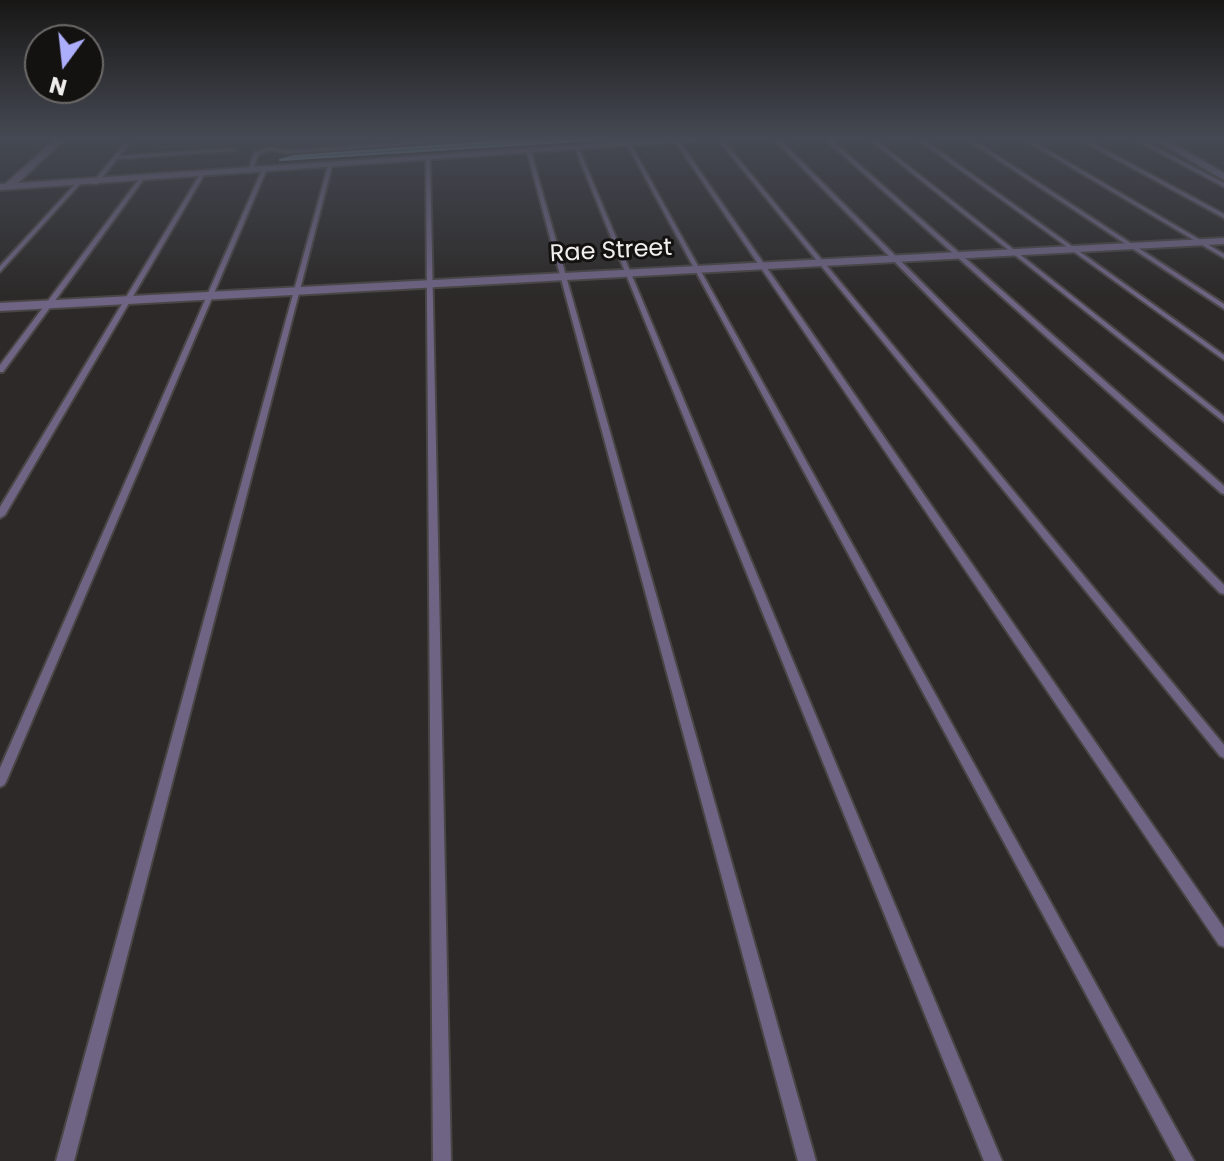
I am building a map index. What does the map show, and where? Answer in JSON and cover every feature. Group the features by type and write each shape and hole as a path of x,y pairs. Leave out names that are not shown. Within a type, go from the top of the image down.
{"street":[{"name":"Rae Street","path":"1069,246 1121,239 1224,233"},
{"name":"Rae Street","path":"0,307 131,295 1008,249 1133,247 1224,241"},
{"name":"Rae Street","path":"0,298 52,300"}],"lane":[{"path":"0,270 71,192"},
{"path":"0,370 132,192"},
{"path":"0,515 192,192"},
{"path":"0,782 255,192"},
{"path":"65,1161 323,192"},
{"path":"429,192 442,1161"},
{"path":"540,192 807,1161"},
{"path":"595,192 993,1161"},
{"path":"656,192 1185,1161"},
{"path":"711,192 1224,940"},
{"path":"763,192 1224,753"},
{"path":"829,192 1224,591"},
{"path":"887,192 1224,491"},
{"path":"937,192 1224,420"},
{"path":"994,192 1224,358"},
{"path":"1050,192 1224,307"},
{"path":"1116,192 1224,256"},
{"path":"1180,192 1224,216"}]}
